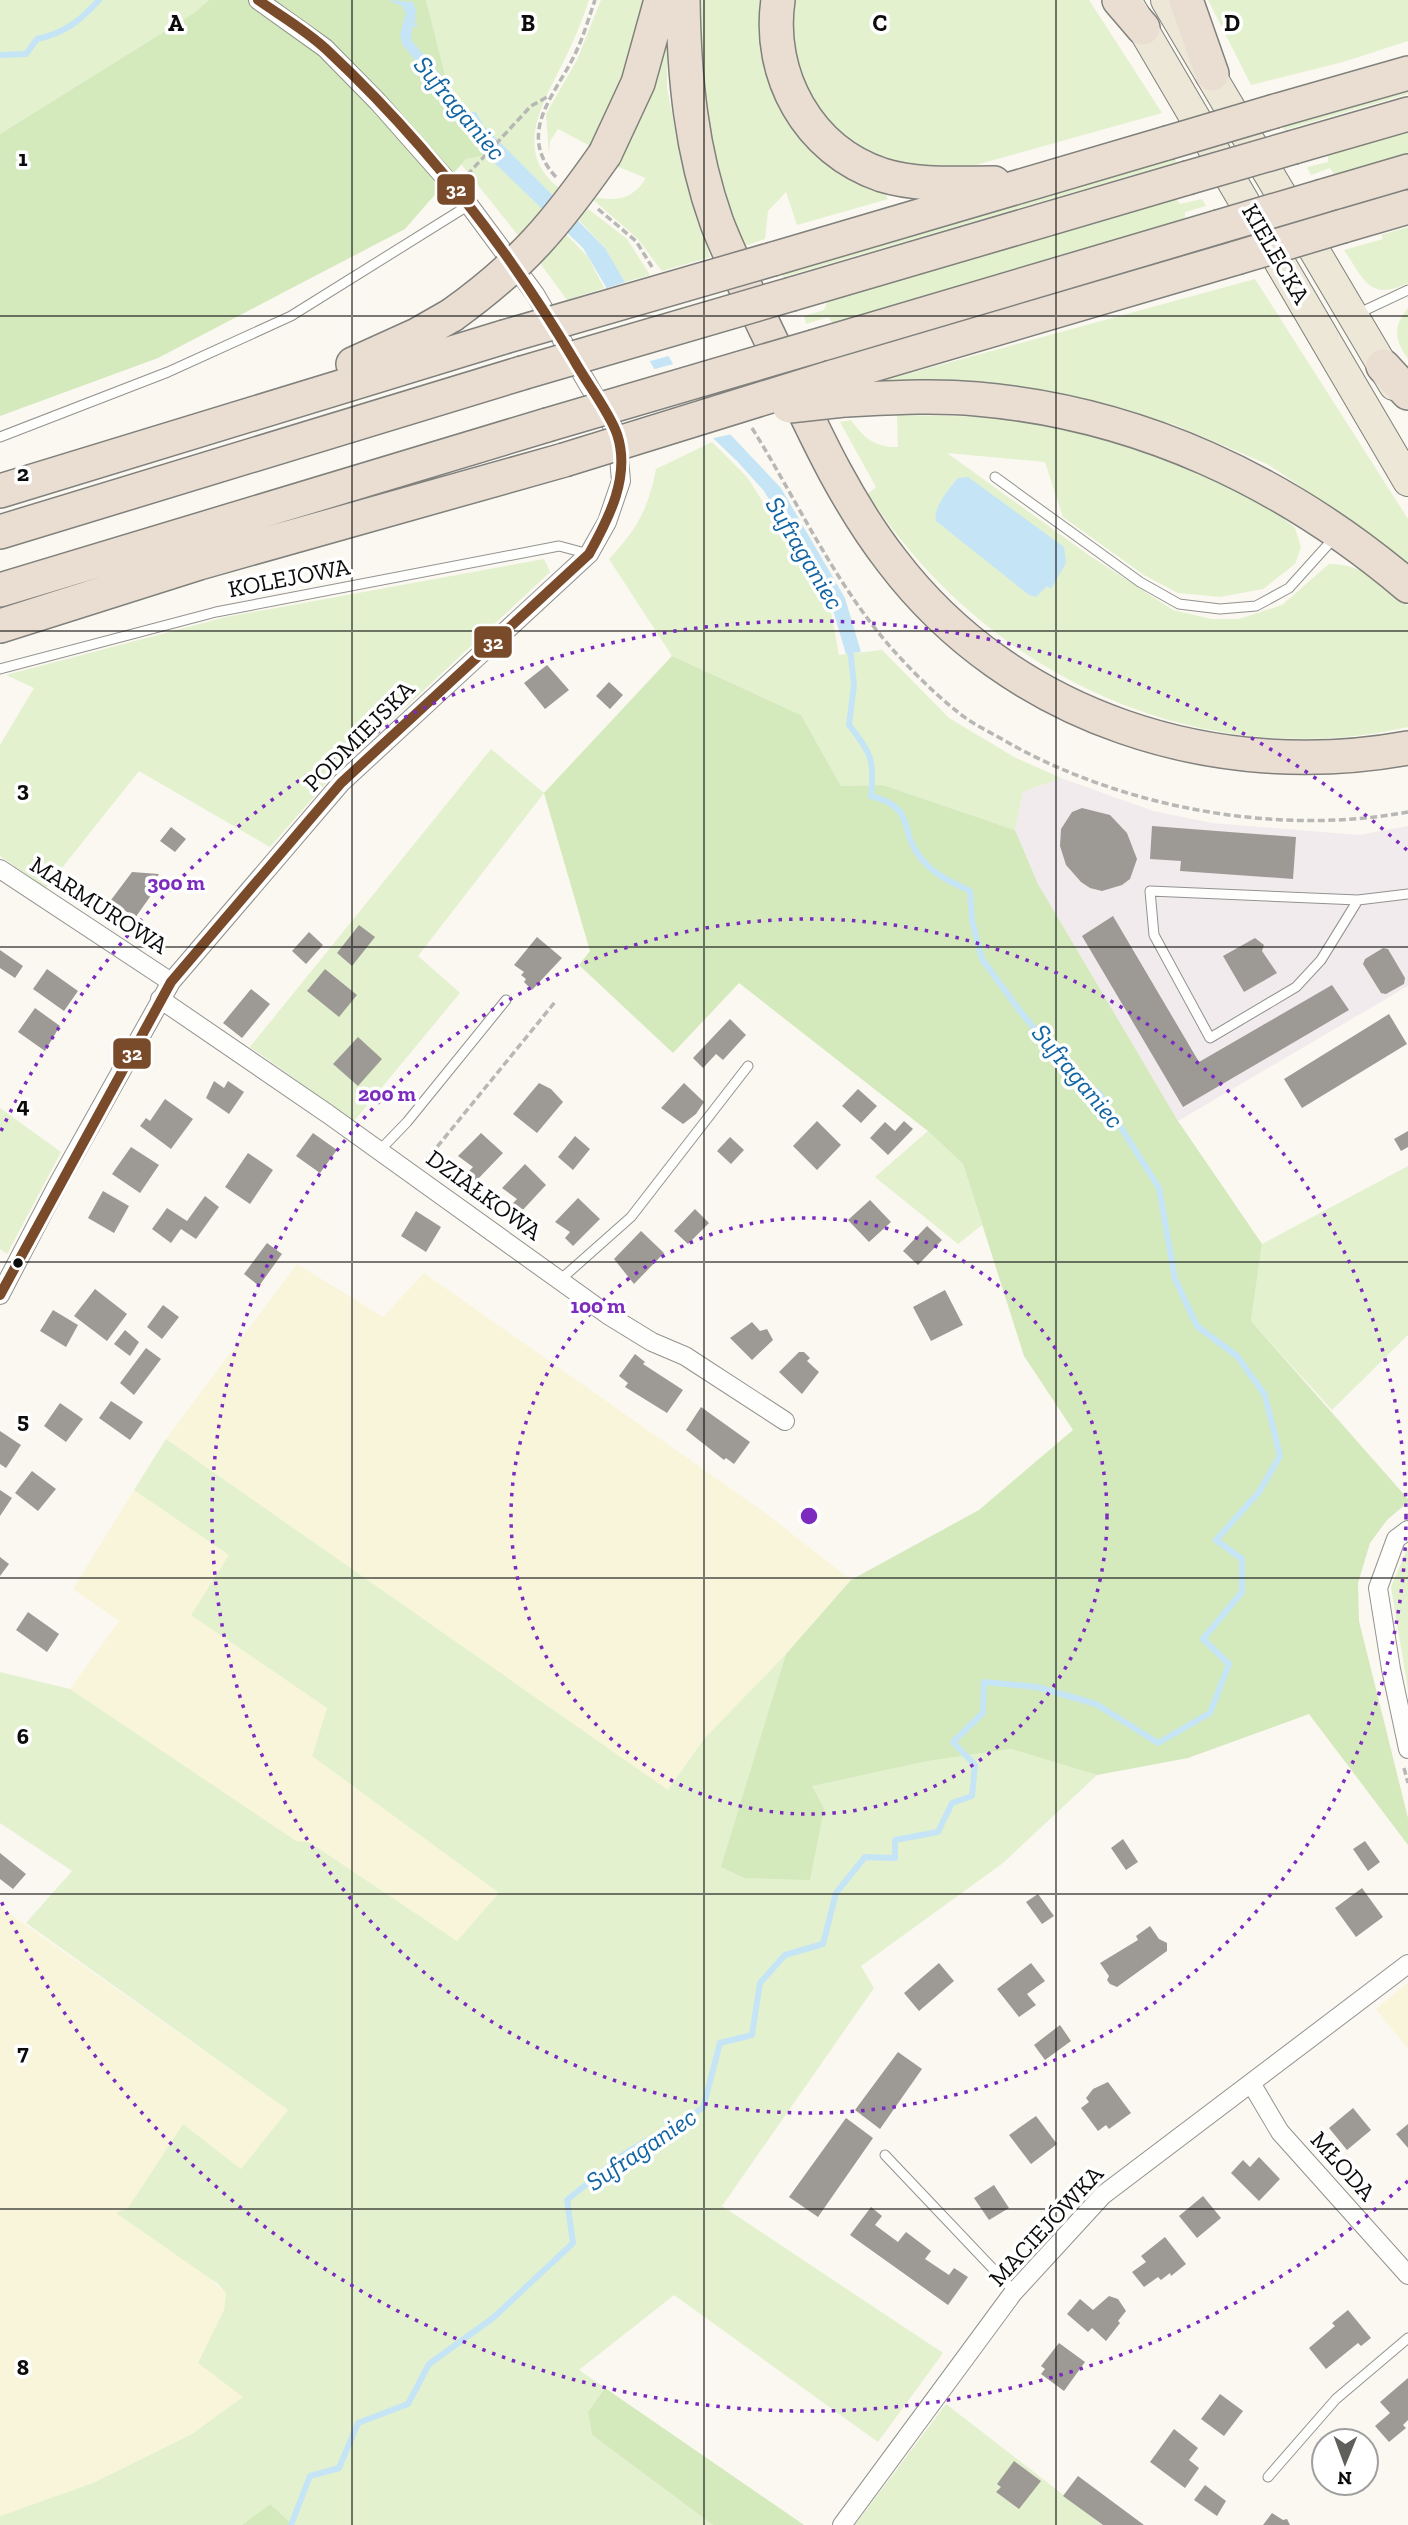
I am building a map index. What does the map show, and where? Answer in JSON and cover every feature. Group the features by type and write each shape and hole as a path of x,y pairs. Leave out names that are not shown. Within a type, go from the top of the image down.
{"highway":[{"path":"233,418 417,335 452,315 492,286 534,247 558,220 605,154 638,83 661,0"},
{"path":"683,0 686,91 705,183 718,225 845,490 894,564 944,619 996,660 1052,696 1093,716 1163,742 1221,753 1304,759 1356,757 1408,748"},
{"path":"778,0 775,40 789,92 813,128 842,155 881,174 911,181 1032,183"},
{"path":"1119,0 1143,28"},
{"path":"1186,0 1212,74"},
{"path":"1358,88 1408,60"},
{"path":"0,491 504,337 1408,73"},
{"path":"0,532 522,373 1408,114"},
{"path":"0,590 547,425 1408,171"},
{"path":"0,626 199,563 707,418 838,388 1236,258 1408,207"},
{"path":"1383,366 1408,393"},
{"path":"838,388 909,397 976,399 1050,410 1125,428 1194,452 1250,477 1339,532 1408,586"}],"main road":[{"name":"KIELECKA","path":"1126,0 1408,481"},
{"name":"KIELECKA","path":"1166,0 1383,366"},
{"path":"1383,366 1408,409"}],"street":[{"name":"PODMIEJSKA","path":"0,1296 171,982 341,783 589,554 607,522 621,481 617,434 534,294 469,205 325,48 258,0"},
{"name":"MARMUROWA","path":"0,869 171,982"},
{"name":"DZIAŁKOWA","path":"160,999 379,1150 640,1336 685,1356 785,1420"},
{"path":"1408,1530 1396,1539 1378,1588 1408,1749"},
{"name":"MACIEJÓWKA","path":"842,2525 1015,2292 1103,2195 1408,1964"},
{"name":"MŁODA","path":"1251,2083 1280,2132 1408,2275"}],"lane":[{"path":"0,437 168,372 291,316 469,205"},
{"path":"1352,316 1408,290"},
{"path":"995,478 1140,582 1179,604 1220,608 1256,606 1289,588 1339,532"},
{"name":"KOLEJOWA","path":"0,669 243,607 559,545 589,554"},
{"path":"1358,900 1321,960 1296,987 1210,1038 1153,935 1150,915 1150,891 1358,900 1408,894"},
{"path":"379,1150 407,1122 506,1000"},
{"path":"560,1280 631,1217 748,1066"},
{"path":"885,2154 1015,2292"},
{"path":"1268,2477 1336,2399 1408,2338"}],"path":[{"path":"467,176 531,106 551,95"},
{"path":"414,1176 555,1002"}],"shaded area":[{"path":"1061,778 1153,811 1212,823 1359,835 1408,826 1408,986 1178,1121 1038,884 1015,830 1023,792"},
{"path":"297,1264 383,1317 424,1273 764,1512 851,1580 786,1654 704,1739 668,1790 166,1439"},
{"path":"134,1490 229,1555 191,1615 327,1708 312,1756 499,1893 457,1941 309,1842 296,1841 70,1689 119,1621 73,1589"},
{"path":"0,1907 288,2110 241,2169 183,2124 128,2208 226,2293 224,2310 198,2363 244,2397 192,2434 93,2483 0,2516"},
{"path":"1408,1983 1408,2049 1376,2009"}],"green space":[{"path":"0,0 209,0 194,13 0,134"},
{"path":"209,0 426,0 455,115 485,126 486,155 466,159 405,229 158,358 0,416 0,134 194,13"},
{"path":"426,0 589,0 575,38 543,104 534,140 537,158 545,174 562,190 556,199 449,93"},
{"path":"601,0 650,0 613,115 590,146 558,129 550,141 549,155 546,114 577,60"},
{"path":"697,0 762,0 760,25 767,74 787,120 802,141 820,158 845,176 884,192 888,199 797,225 786,192 768,211 765,239 745,246 728,201 699,96"},
{"path":"793,0 1089,0 1162,113 965,168 914,166 875,156 831,126 806,94 789,43"},
{"path":"1208,0 1408,0 1408,41 1343,62 1251,85"},
{"path":"667,14 667,88 678,144 710,257 662,271 637,238 589,196 622,198 641,186 646,178 611,164"},
{"path":"1408,86 1408,94 1284,130 1282,123"},
{"path":"1408,126 1408,160 1338,181 1330,168 1311,175 1307,167 1328,162 1328,150"},
{"path":"484,153 546,211 521,239 461,164 466,159"},
{"path":"1173,155 1177,162 783,277 779,270"},
{"path":"1173,195 1180,204 1202,199 1206,206 1185,212 1185,226 836,328 828,317 806,324 804,316 824,310 830,296"},
{"path":"583,205 627,239 650,275 625,282 605,248 575,216"},
{"path":"1408,227 1408,283 1395,288 1376,289 1363,278 1344,250 1383,239 1381,235"},
{"path":"563,231 588,257 604,288 567,300 537,259"},
{"path":"1255,279 1408,519 1408,567 1356,524 1269,465 1173,424 1056,399 882,388 881,381"},
{"path":"1408,308 1408,359 1397,334 1399,321"},
{"path":"897,415 996,417 1098,436 1193,466 1264,502 1295,528 1301,547 1295,564 1263,589 1220,597 1178,593 1144,575 1063,517 1045,462 947,453 1090,556 1173,610 1211,619 1239,619 1282,605 1329,564 1353,568 1372,577 1408,606 1408,727 1328,738 1250,736 1174,722 1102,696 1034,659 971,613 916,557 868,494 876,487 840,422 851,420 870,440 883,446 898,447"},
{"path":"712,442 747,477 830,607 839,655 882,650 949,718 1014,757 1061,778 1023,792 1015,830 883,785 841,786 801,715 672,656 609,559 640,518 656,469"},
{"path":"544,559 550,572 333,775 270,847 139,771 46,888 0,856 0,745 34,688 6,675 226,617"},
{"path":"672,656 801,715 841,786 883,785 1015,830 1038,884 1178,1121 1262,1244 1251,1321 1408,1499 1408,1502 1387,1520 1370,1543 1358,1583 1359,1621 1408,1818 1408,1845 1309,1714 1188,1758 1097,1775 1011,1749 928,1761 812,1786 824,1809 810,1880 745,1878 721,1867 786,1654 851,1580 979,1510 1073,1430 1024,1356 963,1164 928,1131 739,983 673,1053 579,965 590,951 544,793"},
{"path":"491,749 544,793 418,956 460,993 354,1121 250,1047"},
{"path":"0,1108 61,1152 7,1254 0,1249"},
{"path":"928,1131 963,1164 982,1225 958,1244 875,1177"},
{"path":"1408,1166 1408,1335 1332,1410 1251,1321 1262,1244"},
{"path":"166,1439 668,1790 704,1739 786,1654 767,1719 811,1786 928,1761 1011,1749 1097,1775 1003,1863 861,1966 874,1988 722,2206 943,2353 878,2442 674,2295 579,2370 605,2388 588,2412 592,2435 713,2525 293,2525 270,2504 242,2525 0,2525 0,2516 93,2483 192,2434 243,2397 198,2363 224,2310 226,2293 218,2284 116,2213 128,2208 183,2124 241,2169 288,2110 26,1923 72,1871 0,1823 0,1672 70,1689 296,1841 309,1842 457,1941 499,1893 312,1756 327,1708 191,1615 229,1555 134,1490"},
{"path":"1408,1547 1408,1690 1391,1587"},
{"path":"605,2388 804,2525 713,2525 592,2435 588,2412"},
{"path":"946,2404 1102,2525 855,2525"},
{"path":"270,2504 293,2525 242,2525"}],"water":[{"path":"388,0 413,2 416,10 415,24 419,27 412,27 411,40 449,84 451,101 468,112 476,112 483,125 605,248 689,391 781,488 845,598 861,652 846,654 832,607 764,491 737,461 672,399 583,248 486,155 477,128 444,107 439,90 402,44 400,34 406,13 402,6"},
{"path":"968,477 1064,547 1066,563 1051,589 1047,586 1036,597 1029,595 936,521 939,504 946,492 958,478"}],"pier":[{"path":"629,281 672,355 647,362 604,289"},
{"path":"677,363 701,402 737,433 709,439 679,413 651,370"}],"building":[{"path":"547,665 569,690 545,709 524,683"},
{"path":"609,682 623,695 610,709 596,696"},
{"path":"1082,808 1110,815 1127,833 1137,859 1130,879 1122,885 1102,891 1090,888 1066,865 1060,846 1061,829 1072,812"},
{"path":"1152,826 1296,837 1293,879 1180,871 1181,861 1150,859"},
{"path":"171,827 186,839 175,852 160,841"},
{"path":"132,872 159,874 147,891 152,894 135,918 111,900"},
{"path":"1113,916 1199,1062 1332,985 1349,1010 1183,1107 1082,936"},
{"path":"359,925 375,937 352,966 337,953"},
{"path":"309,932 323,945 306,964 292,951"},
{"path":"537,937 562,958 532,990 524,982 526,979 521,975 524,972 514,965"},
{"path":"1255,938 1264,945 1262,951 1277,973 1244,992 1223,956"},
{"path":"1383,948 1388,949 1405,978 1404,984 1386,994 1381,993 1363,964 1365,959"},
{"path":"0,950 23,966 15,978 0,968"},
{"path":"47,969 78,991 64,1011 33,989"},
{"path":"325,969 357,995 339,1017 307,991"},
{"path":"251,989 270,1004 242,1038 223,1023"},
{"path":"35,1008 60,1026 45,1051 18,1032"},
{"path":"1389,1014 1407,1044 1302,1108 1284,1079"},
{"path":"730,1019 746,1035 723,1060 716,1054 703,1068 693,1058"},
{"path":"358,1037 382,1059 358,1086 333,1064"},
{"path":"214,1081 224,1088 228,1081 244,1092 229,1114 206,1098"},
{"path":"539,1083 551,1089 563,1102 537,1133 513,1114"},
{"path":"684,1083 704,1102 696,1114 683,1124 661,1108"},
{"path":"858,1089 877,1106 861,1123 842,1106"},
{"path":"165,1099 193,1119 171,1149 140,1126 146,1118 150,1121"},
{"path":"817,1121 841,1145 817,1170 793,1146"},
{"path":"904,1121 913,1129 888,1155 870,1138 885,1122 895,1131"},
{"path":"1408,1131 1408,1147 1401,1151 1394,1139"},
{"path":"313,1133 337,1150 320,1173 296,1156"},
{"path":"481,1133 503,1153 476,1181 468,1172 473,1167 458,1156"},
{"path":"575,1136 590,1149 573,1170 558,1157"},
{"path":"730,1137 744,1150 731,1164 717,1151"},
{"path":"131,1147 159,1165 140,1193 112,1174"},
{"path":"248,1153 273,1170 250,1204 225,1187"},
{"path":"525,1164 546,1185 520,1213 511,1205 517,1199 502,1188"},
{"path":"103,1191 129,1206 114,1233 88,1218"},
{"path":"205,1196 219,1207 196,1239 181,1229 171,1243 152,1229 167,1208 187,1221"},
{"path":"578,1198 600,1219 573,1246 565,1238 570,1232 555,1222"},
{"path":"870,1200 891,1222 869,1242 848,1220"},
{"path":"695,1209 709,1223 688,1244 674,1231"},
{"path":"416,1211 441,1227 426,1252 401,1236"},
{"path":"927,1226 942,1240 918,1265 903,1251"},
{"path":"641,1231 664,1253 634,1284 614,1259"},
{"path":"267,1243 282,1254 259,1286 244,1274"},
{"path":"95,1289 127,1314 107,1341 74,1316"},
{"path":"945,1290 963,1325 931,1341 913,1307"},
{"path":"163,1305 179,1317 162,1339 147,1327"},
{"path":"53,1310 78,1325 66,1347 40,1331"},
{"path":"752,1322 760,1331 767,1329 773,1340 752,1360 730,1338"},
{"path":"125,1330 139,1342 130,1356 114,1344"},
{"path":"146,1348 161,1359 134,1395 120,1383"},
{"path":"799,1352 804,1352 810,1358 807,1361 819,1372 802,1394 779,1372"},
{"path":"635,1354 645,1362 643,1364 683,1390 667,1413 625,1387 628,1383 619,1376"},
{"path":"111,1401 143,1422 130,1440 99,1418"},
{"path":"60,1403 83,1419 66,1442 44,1426"},
{"path":"701,1407 750,1442 734,1464 726,1458 724,1460 686,1430"},
{"path":"0,1431 21,1445 6,1468 0,1464"},
{"path":"32,1471 56,1489 38,1511 15,1493"},
{"path":"0,1490 12,1498 0,1516"},
{"path":"0,1557 9,1564 0,1576"},
{"path":"28,1612 59,1634 47,1652 16,1630"},
{"path":"1123,1839 1138,1862 1126,1870 1111,1848"},
{"path":"1365,1841 1380,1862 1368,1871 1353,1849"},
{"path":"0,1853 26,1874 13,1889 0,1879"},
{"path":"1362,1888 1383,1917 1356,1937 1335,1908"},
{"path":"1038,1894 1054,1916 1042,1924 1026,1902"},
{"path":"1150,1926 1159,1939 1167,1943 1167,1951 1117,1987 1110,1984 1107,1980 1109,1976 1100,1963 1138,1940 1136,1936"},
{"path":"939,1963 954,1981 919,2011 904,1993"},
{"path":"1031,1963 1045,1981 1027,1994 1036,2005 1019,2017 997,1989"},
{"path":"1060,2025 1071,2041 1045,2060 1034,2045"},
{"path":"898,2052 922,2069 880,2129 855,2110"},
{"path":"1108,2082 1131,2113 1109,2129 1106,2125 1098,2131 1081,2108 1089,2102 1086,2098 1093,2089"},
{"path":"1353,2108 1371,2130 1347,2150 1329,2128"},
{"path":"1036,2116 1057,2144 1031,2164 1009,2135"},
{"path":"846,2118 873,2138 818,2217 789,2197"},
{"path":"1408,2124 1408,2148 1396,2134"},
{"path":"1259,2157 1280,2179 1259,2201 1231,2173 1243,2160 1250,2167"},
{"path":"994,2185 1009,2208 989,2220 974,2198"},
{"path":"1203,2196 1221,2218 1197,2238 1179,2216"},
{"path":"871,2207 882,2216 875,2225 898,2242 906,2232 931,2251 925,2259 949,2275 954,2268 968,2277 948,2305 850,2235"},
{"path":"1165,2237 1186,2264 1171,2276 1170,2273 1161,2280 1158,2277 1144,2287 1132,2272 1146,2262 1141,2256"},
{"path":"1109,2296 1118,2299 1126,2311 1106,2341 1092,2328 1088,2332 1067,2314 1080,2299 1093,2310"},
{"path":"1348,2310 1371,2338 1361,2346 1358,2343 1326,2369 1309,2348 1335,2326 1332,2323"},
{"path":"1059,2343 1085,2362 1064,2391 1041,2374 1045,2369 1041,2366"},
{"path":"1408,2378 1408,2420 1403,2425 1406,2428 1389,2442 1380,2432 1380,2427 1375,2426 1390,2413 1380,2402"},
{"path":"1220,2394 1243,2411 1224,2436 1201,2419"},
{"path":"1174,2429 1198,2448 1189,2460 1199,2468 1185,2488 1150,2462"},
{"path":"1014,2461 1041,2481 1019,2509 996,2492 1001,2487 997,2484"},
{"path":"1078,2476 1144,2525 1103,2525 1063,2496"},
{"path":"1205,2485 1226,2501 1217,2516 1194,2500"},
{"path":"1272,2513 1283,2520 1287,2519 1290,2525 1263,2525"}],"waterway":[{"path":"0,55 26,54 37,39 71,25 99,0"},
{"name":"Sufraganiec","path":"445,93 462,110"},
{"name":"Sufraganiec","path":"291,2525 310,2476 339,2468 358,2423 408,2404 429,2364 493,2318 573,2243 567,2200 624,2154 703,2108 720,2043 752,2035 760,1983 785,1955 823,1944 836,1893 865,1857 895,1858 895,1840 938,1832 952,1803 972,1796 975,1765 953,1742 983,1713 984,1682 1037,1687 1096,1704 1158,1743 1210,1713 1229,1664 1203,1639 1242,1592 1242,1559 1216,1540 1259,1492 1280,1456 1265,1395 1237,1356 1197,1326 1175,1279 1159,1188 1100,1094 1071,1073 982,959 972,921 970,891 931,869 913,847 901,813 885,801 871,796 870,758 849,725 854,685 850,648"}],"transit line":[{"name":"32","path":"0,1295 171,982 341,783 589,554 604,526 620,481 621,450 609,416 548,318 492,236 430,158 362,85 319,43 258,0"}]}
